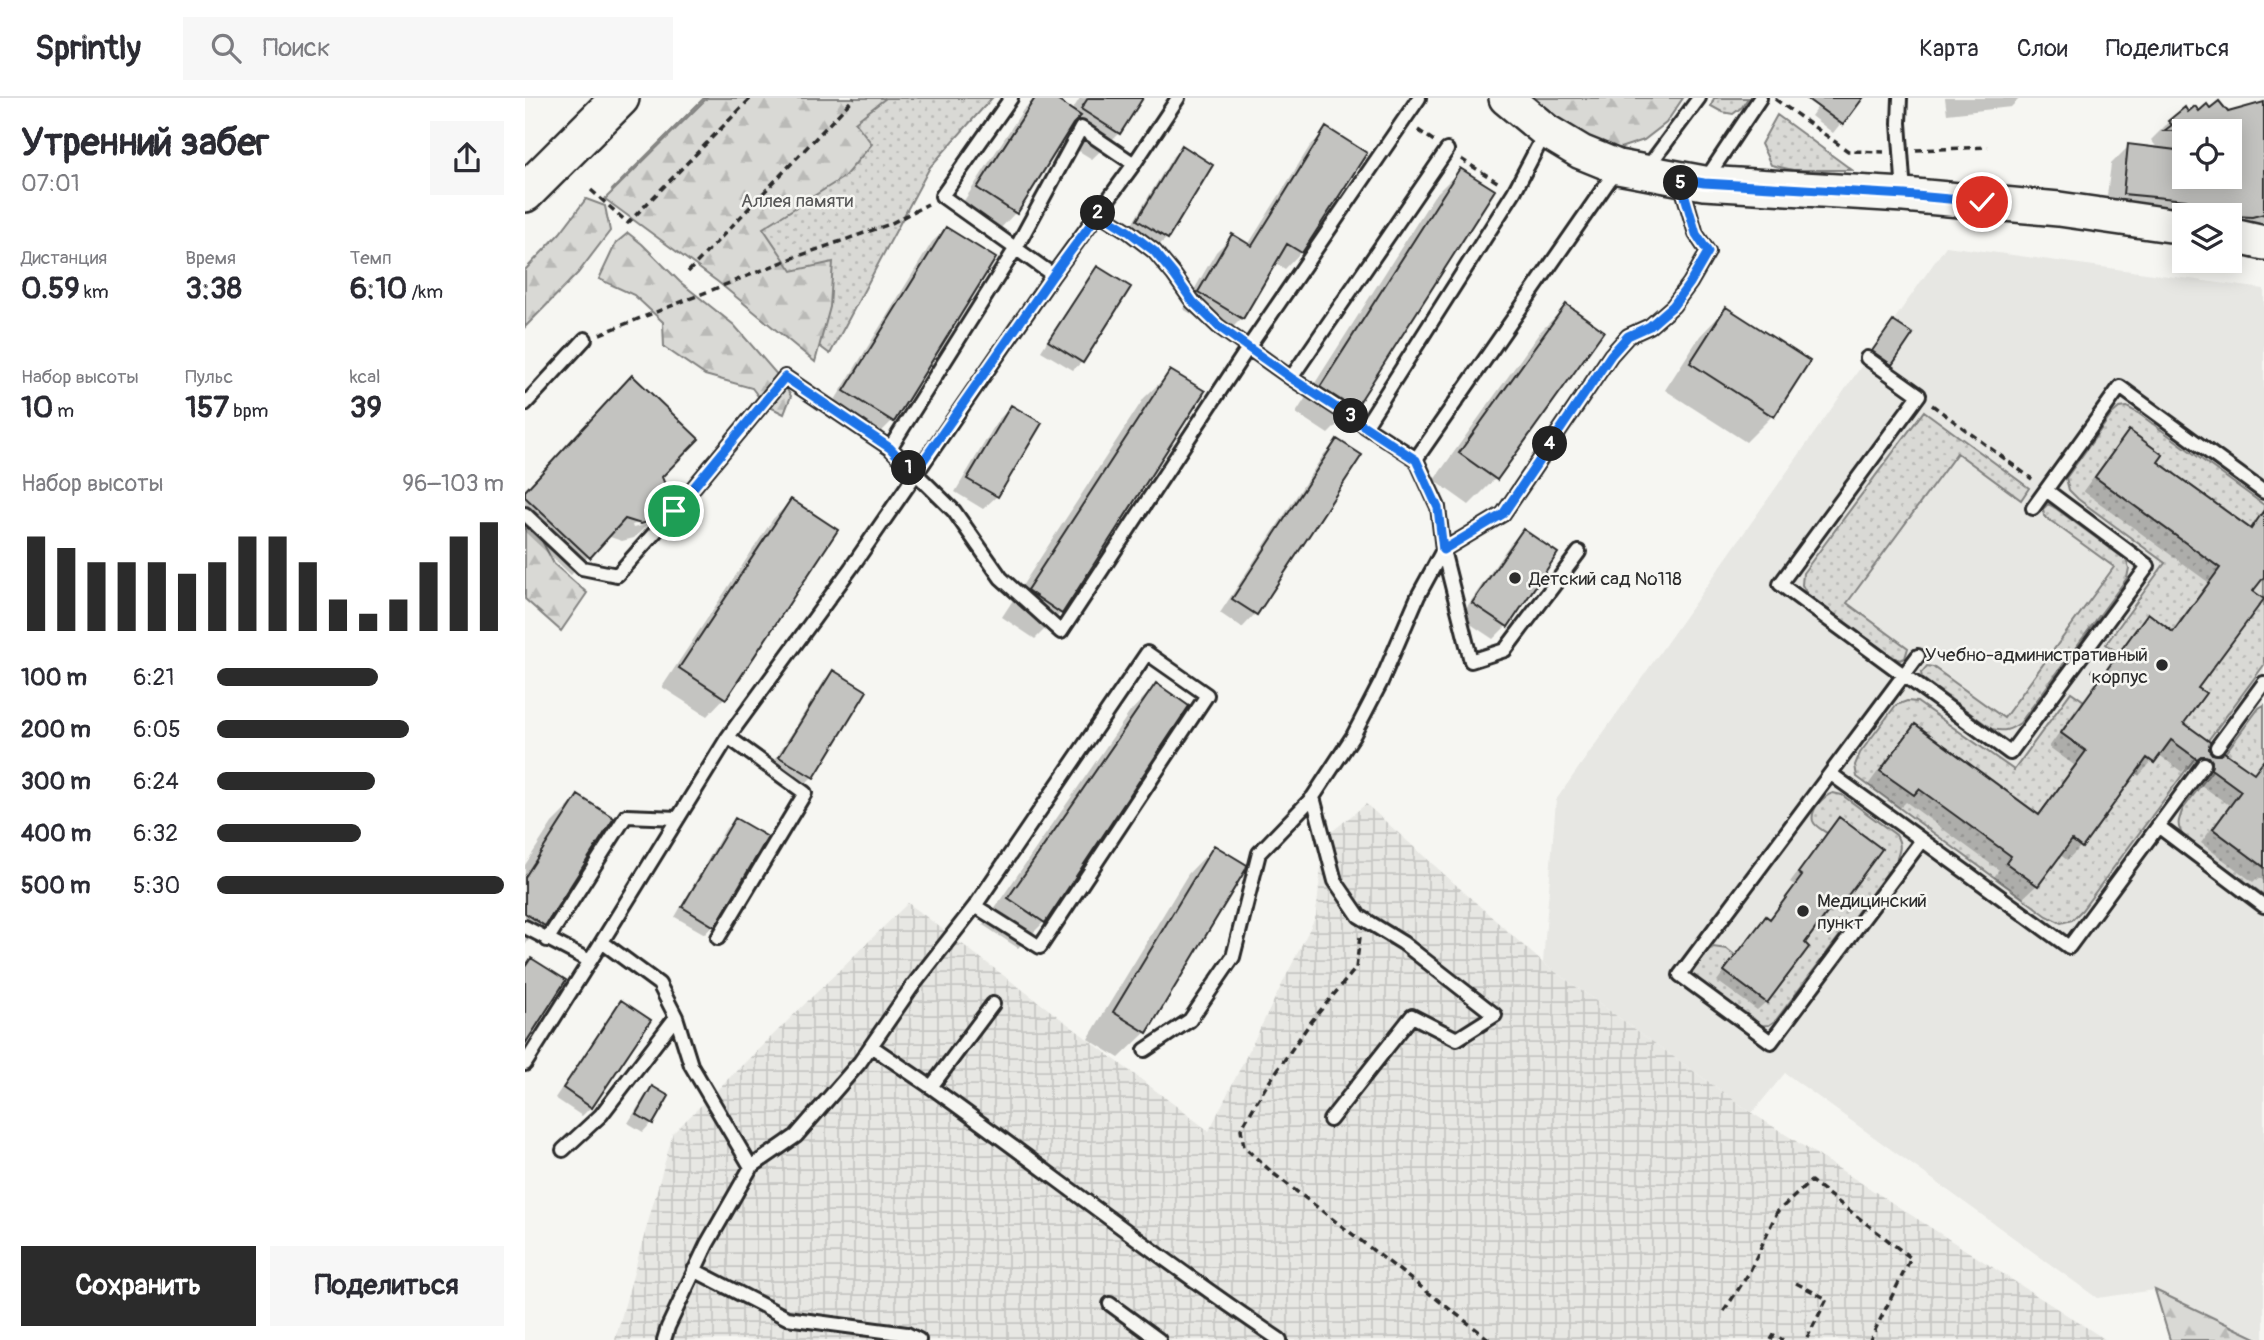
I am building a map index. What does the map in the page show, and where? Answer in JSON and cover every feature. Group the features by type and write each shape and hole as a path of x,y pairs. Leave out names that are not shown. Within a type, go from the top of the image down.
{"main road":[{"path":"525,193 620,98"},
{"path":"1506,98 1546,131 1581,152 1632,170 1692,181 1905,195 2059,209 2172,225"},
{"path":"2242,239 2264,243"}],"lane":[{"path":"1011,98 942,197 1053,275"},
{"path":"525,1064 728,737 851,568 1053,275 1135,164 1178,98"},
{"path":"525,514 582,568 617,575 785,377 890,448 954,511 1001,579 1061,632 1248,348 1419,98"},
{"path":"1416,460 1632,170 1699,98"},
{"path":"1145,1050 1190,1020 1233,957 1259,853 1313,797 1353,736 1381,682 1418,596 1443,550 1503,514 1611,355 1628,336 1650,326 1673,306 1690,283 1708,252 1696,234 1692,181 1760,98"},
{"path":"1900,98 1900,151 1905,195"},
{"path":"890,448 1016,248 1081,128 1135,164"},
{"path":"1366,425 1514,192 1546,131"},
{"path":"1291,378 1447,150"},
{"path":"1099,213 1154,251 1193,302 1218,326 1291,378 1416,460 1438,508 1443,550 1471,661 1505,650 1579,552"},
{"path":"525,404 585,339"},
{"path":"1867,358 1919,395 1780,584 2010,753 2148,566 2046,490"},
{"path":"2033,508 2120,387 2264,492"},
{"path":"664,1340 694,1270 751,1167 796,1136 860,1062 911,988 975,906 1147,653 1207,695 1040,947 975,906"},
{"path":"1919,656 1680,975 1771,1042 1923,840"},
{"path":"2217,747 2264,683"},
{"path":"717,937 806,793 728,737"},
{"path":"1831,774 2069,947 2204,764"},
{"path":"1313,797 1335,881 1362,917 1403,943 1495,1016 1457,1039 1412,1016 1330,1120"},
{"path":"547,940 626,816 678,818"},
{"path":"2158,826 2264,906"},
{"path":"525,927 590,961"},
{"path":"602,942 659,985 676,1017 691,1065 751,1167"},
{"path":"931,1087 993,1004"},
{"path":"563,1150 601,1115 676,1017"},
{"path":"871,1046 1025,1154 1128,1233 1280,1340"},
{"path":"694,1270 787,1318 907,1335 919,1340"},
{"path":"1110,1304 1159,1340"}],"path":[{"path":"591,190 628,223 751,98"},
{"path":"688,272 853,98"},
{"path":"1774,98 1848,151 1863,153 1988,146"},
{"path":"585,339 890,223 942,197"},
{"path":"1919,395 2046,490"},
{"path":"1362,917 1356,968 1310,1023 1265,1088 1241,1129 1244,1147 1274,1174 1490,1340"},
{"path":"1724,1311 1749,1273 1777,1212 1811,1181 1911,1258 1870,1340"},
{"path":"1796,1283 1828,1298 1806,1340"},
{"path":"1771,1340 1775,1335 1783,1340"}],"shaded area":[{"path":"1946,246 2264,289 2264,1340 2155,1290 2097,1298 1785,1073 1752,1113 1543,963 1556,800"},
{"path":"1366,804 1543,963 1752,1113 2106,1340 615,1340 673,1133 908,903 1209,1131 1316,916 1324,838"}],"green space":[{"name":"Аллея памяти","path":"704,98 992,98 930,167 830,354 612,190"},
{"name":"Аллея памяти","path":"707,98 886,98 855,122 872,144 844,177 763,228 792,271 833,262 830,307 815,362 718,282 605,199"},
{"path":"1521,98 1683,98 1666,123 1644,140 1617,149 1589,147"},
{"path":"1714,98 1748,98 1733,114 1711,106"},
{"path":"1777,115 1852,170 1793,170 1771,165 1761,144"},
{"path":"586,199 605,206 610,231 578,273 525,327 525,270 560,233"},
{"path":"628,233 680,282 734,325 780,378 791,396 784,414 764,404 752,388 705,375 664,347 663,322 634,295 599,279 616,243"},
{"path":"2127,407 2264,505 2264,528 2255,522 2251,529 2158,462 2163,455 2129,431 2095,477 2220,568 2173,632 2148,614 2119,654 2106,644 2165,563 2078,499 2069,490 2066,478 2112,414 2119,408"},
{"path":"1924,411 2029,488 2021,500 1957,453 1847,603 1908,648 1905,658 1900,660 1807,594 1802,585 1803,573"},
{"path":"2048,504 2126,560 2129,568 2127,578 2020,723 2007,730 1992,729 1922,678 1921,673 1927,666 1933,667 2004,718 2114,567 2044,516 2043,509"},
{"path":"525,527 537,531 554,564 587,593 561,631 525,599"},
{"path":"2264,577 2264,665 2072,920 2061,923 2047,916 1857,777 1855,765 1860,753 1896,705 1907,701 1917,702 2014,770 2071,692 2084,701 2061,733 2086,751 2039,815 1915,724 1881,771 1914,795 1919,789 2072,840 2082,847 2147,758 2154,763 2205,694 2198,688 2263,599 2253,591"},
{"path":"2264,705 2264,760 2213,829 2264,867 2264,895 2184,837 2179,823 2183,809 2259,708"},
{"path":"1833,793 1842,795 1896,835 1900,845 1896,861 1776,1020 1769,1025 1754,1026 1694,980 1692,973 1707,951 1713,947 1727,949 1736,956 1809,947 1805,943 1835,903 1840,905 1827,833 1813,821 1813,812 1818,804"},
{"path":"2155,1290 2260,1340 2170,1340"}],"building":[{"path":"1035,98 1054,98 1081,116 1073,124 1017,214 977,188"},
{"path":"1088,98 1143,98 1120,134 1081,109"},
{"path":"1806,98 1863,98 1843,125"},
{"path":"2219,101 2228,112 2264,102 2264,214 2242,216 2242,203 2192,203 2186,200 2123,194 2128,144 2172,150 2172,189 2242,189 2242,119 2172,119 2172,125 2168,121 2185,107 2188,112 2195,106 2199,111 2207,104 2210,108"},
{"path":"1326,127 1367,153 1302,253 1287,244 1243,319 1198,292 1232,234 1252,246"},
{"path":"1182,145 1213,165 1168,239 1137,220"},
{"path":"1460,168 1495,190 1355,409 1320,387"},
{"path":"946,227 996,258 894,422 844,391"},
{"path":"1097,266 1131,287 1083,363 1048,341"},
{"path":"1566,304 1604,331 1497,480 1459,453"},
{"path":"1726,307 1810,361 1774,417 1690,363"},
{"path":"1893,321 1913,334 1892,365 1872,351"},
{"path":"1170,370 1205,391 1062,614 1027,590"},
{"path":"632,375 699,439 662,477 668,492 665,508 654,520 641,524 625,519 590,558 525,497 525,491"},
{"path":"1011,405 1042,423 998,497 967,479"},
{"name":"Учебно-административный корпус","path":"2129,430 2163,455 2158,462 2251,529 2264,510 2264,577 2253,591 2264,599 2198,688 2206,693 2184,723 2210,742 2209,750 2212,754 2220,755 2224,752 2254,773 2264,760 2264,867 2213,829 2241,791 2211,769 2212,761 2209,757 2201,756 2197,759 2171,740 2154,763 2147,758 2082,848 2072,840 2038,886 2006,863 2011,856 1919,789 1914,795 1880,771 1915,724 2039,815 2086,751 2061,733 2148,613 2173,632 2220,568 2095,477"},
{"path":"1337,439 1362,455 1257,615 1232,599"},
{"path":"791,499 838,530 726,699 679,668"},
{"name":"Детский сад №118","path":"1523,529 1558,553 1508,627 1472,603"},
{"path":"833,670 867,691 814,778 779,757"},
{"path":"1156,683 1189,706 1045,923 1008,898"},
{"path":"578,795 614,818 545,926 525,913 525,877"},
{"name":"Медицинский пункт","path":"1839,817 1882,849 1840,906 1835,902 1805,943 1809,947 1767,1003 1724,971 1766,916 1770,919 1802,876 1798,873"},
{"path":"735,818 768,837 715,927 682,907"},
{"path":"1214,845 1247,865 1246,869 1147,1033 1113,1012"},
{"path":"531,958 566,980 525,1044 525,967"},
{"path":"621,1000 651,1020 592,1108 563,1088"},
{"path":"652,1086 669,1096 653,1124 636,1114"}],"place":[{"name":"Детский сад №118","path":"1515,578"},
{"name":"Учебно-административный корпус","path":"2162,665"},
{"name":"Медицинский пункт","path":"1803,911"}],"route":[{"path":"674,511 785,377 890,448 914,474 1099,213 1154,251 1193,302 1218,326 1291,378 1416,460 1438,508 1443,550 1503,514 1611,355 1628,336 1650,326 1673,306 1690,283 1708,252 1696,234 1689,216 1680,179 1704,183 1982,202"}]}
